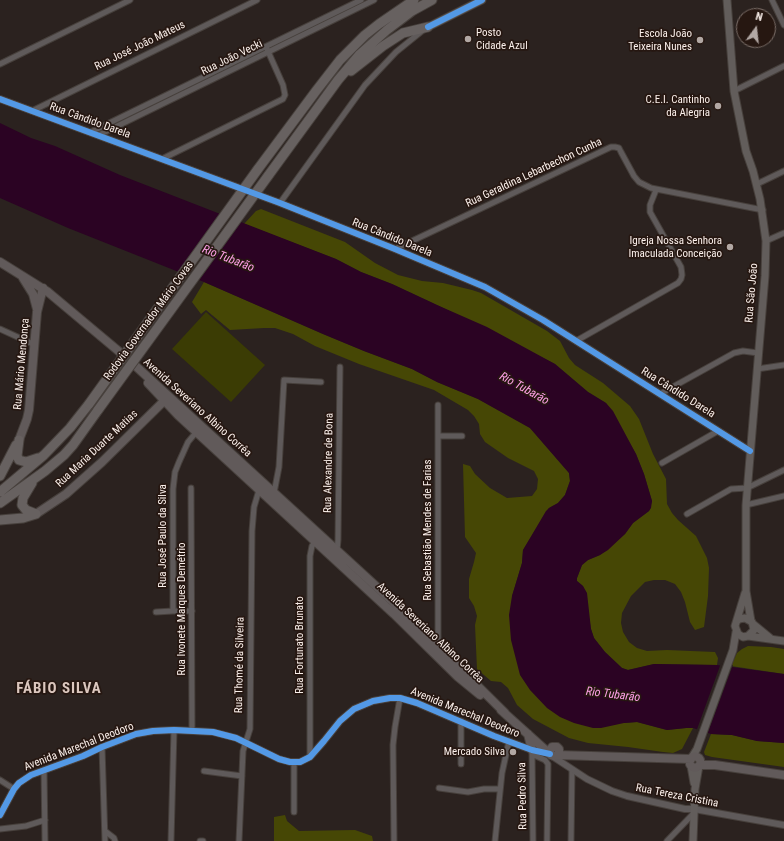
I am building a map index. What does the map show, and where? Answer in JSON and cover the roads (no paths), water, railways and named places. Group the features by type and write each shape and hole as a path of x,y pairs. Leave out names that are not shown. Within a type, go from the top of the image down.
{"highway":[{"name":"Rodovia Governador Mário Covas","path":"0,492 44,456 70,428 89,404 258,169 340,60 378,24 414,0"},
{"name":"Rodovia Governador Mário Covas","path":"0,503 64,455 338,80 360,54 387,30 412,11 432,0"},
{"path":"338,80 403,33 428,27"},
{"path":"19,440 17,456 21,461 31,461 44,456"},
{"path":"0,476 19,440"},
{"path":"35,478 22,502 23,508 36,514"},
{"path":"0,520 22,518 36,514"}],"main road":[{"path":"428,27 482,0"},
{"name":"Rua São João","path":"727,0 734,91 746,151 757,184 763,210 766,241 765,276 746,505 746,591 752,622"},
{"path":"0,262 43,288 128,359"},
{"path":"20,273 33,294 37,312"},
{"name":"Rua Mário Mendonça","path":"19,440 25,426 29,410 37,312 43,288"},
{"name":"Rua Mário Mendonça","path":"37,312 52,295"},
{"name":"Avenida Severiano Albino Corrêa","path":"128,359 157,394 166,399 173,410 274,493 318,539 388,603 436,650 463,682 554,753"},
{"name":"Avenida Severiano Albino Corrêa","path":"128,359 166,399 259,490 318,539"},
{"path":"152,413 157,399 157,394"},
{"name":"Rua Maria Duarte Matias","path":"36,514 66,494 166,399"},
{"path":"152,413 161,410 173,410"},
{"path":"259,490 274,493"},
{"name":"Rua São João","path":"737,621 746,591"},
{"path":"772,639 745,618 737,621 734,626 736,632 740,636 784,641"},
{"path":"732,653 754,630 752,622"},
{"path":"693,841 695,762 698,747 732,653 736,632"},
{"path":"528,733 532,750"},
{"name":"Avenida Marechal Deodoro","path":"554,753 584,756 672,759 784,775"}],"street":[{"path":"0,64 130,0"},
{"name":"Rua José João Mateus","path":"32,111 257,0"},
{"name":"Rua João Vecki","path":"91,132 226,69 362,2 374,0"},
{"path":"772,0 784,25"},
{"path":"280,203 365,85 396,52 428,27"},
{"path":"162,159 280,102 285,95 283,85 267,49"},
{"path":"734,91 784,66"},
{"name":"Rua João Vecki","path":"99,135 226,69"},
{"name":"Rua Cândido Darela","path":"0,99 280,203 485,287 522,307 750,451"},
{"name":"Rua Geraldina Lebarbechon Cunha","path":"395,250 611,147 619,148 634,176 639,182 656,190 763,210"},
{"path":"757,184 784,171"},
{"path":"576,341 678,283 681,279 682,275 680,267 650,212 650,205 656,190"},
{"path":"766,241 784,233"},
{"path":"0,329 34,345"},
{"path":"660,394 734,353 743,351 758,353"},
{"path":"757,369 784,365"},
{"name":"Rua Alexandre de Bona","path":"334,554 340,367"},
{"path":"274,493 279,467 284,380 321,382"},
{"name":"Rua Sebastião Mendes de Farias","path":"436,650 438,405"},
{"name":"Rua José Paulo da Silva","path":"173,612 173,481 175,472 184,451 198,429"},
{"path":"662,463 718,431"},
{"path":"438,436 462,436"},
{"path":"687,514 731,489 747,488 784,470"},
{"name":"Rua Ivonete Marques Demétrio","path":"191,488 192,730"},
{"name":"Rua Thomé da Silveira","path":"239,841 243,751 250,729 252,531 254,507 259,490"},
{"path":"746,505 784,496"},
{"name":"Rua Fortunato Brunato","path":"310,757 310,556 312,546 318,539"},
{"path":"156,612 192,611"},
{"path":"394,841 393,745 400,698"},
{"name":"Avenida Marechal Deodoro","path":"0,815 14,789 24,779 136,734 153,731 174,730 222,733 246,742 279,759 294,763 310,757 340,721 354,709 380,699 400,698 417,703 532,750 554,753"},
{"path":"461,721 461,764"},
{"path":"171,841 174,730"},
{"path":"495,841 500,790 509,741"},
{"path":"102,747 105,841"},
{"path":"532,750 536,756 545,760 548,764 547,841"},
{"name":"Rua Pedro Silva","path":"532,750 533,841"},
{"name":"Rua Tereza Cristina","path":"554,753 572,770 598,785 627,796 694,811 784,826"},
{"path":"294,763 294,812"},
{"path":"44,770 45,841"},
{"path":"571,841 572,770"},
{"path":"204,771 242,776"},
{"path":"0,780 14,789"},
{"path":"439,788 468,792 484,789 500,790"},
{"path":"667,841 694,811"},
{"path":"0,829 26,826 45,820"},
{"path":"105,831 115,841"}],"water":[{"name":"Rio Tubarão","path":"0,123 31,138 55,146 120,175 336,259 361,272 392,284 487,327 555,364 588,392 606,403 613,411 636,454 652,501 649,511 633,523 625,534 608,550 588,560 582,565 577,581 583,586 587,593 591,629 594,638 605,652 622,668 628,670 654,664 717,665 784,674 784,743 757,741 732,735 711,734 693,728 667,730 637,722 593,728 574,723 560,717 547,708 530,690 520,675 511,640 509,615 512,596 522,563 523,550 546,511 558,503 565,495 570,481 569,473 530,428 478,399 437,382 412,369 323,334 204,282 68,228 0,198"}],"place":[{"name":"Posto Cidade Azul","path":"468,39"},
{"name":"Escola João Teixeira Nunes","path":"700,40"},
{"name":"C.E.I. Cantinho da Alegria","path":"718,106"},
{"name":"Igreja Nossa Senhora Imaculada Conceição","path":"730,247"},
{"name":"Mercado Silva","path":"513,752"}],"district":[{"name":"FÁBIO SILVA","path":"59,689"}]}
